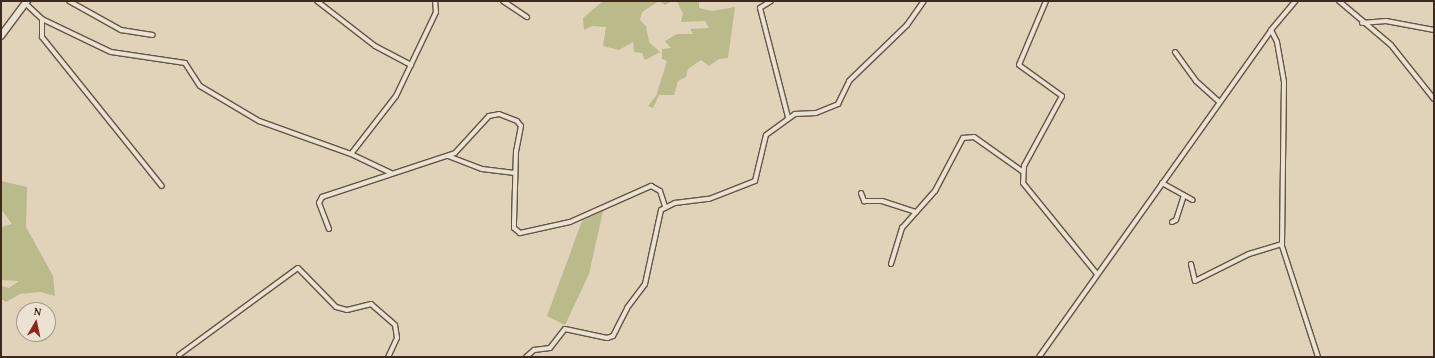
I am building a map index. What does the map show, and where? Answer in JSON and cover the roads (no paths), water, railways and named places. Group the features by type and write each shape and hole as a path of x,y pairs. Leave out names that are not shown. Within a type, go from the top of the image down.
{"street":[{"path":"69,1 120,30 154,35"},
{"path":"317,1 376,46 411,65"},
{"path":"352,154 396,96 436,12 435,1"},
{"path":"503,1 527,17"},
{"path":"771,1 760,8 788,117"},
{"path":"665,206 709,199 755,181 766,135 788,117 838,104 849,81 908,25 924,1"},
{"path":"1022,171 1062,96 1019,65 1046,1"},
{"path":"1039,357 1270,30 1295,1"},
{"path":"1339,1 1362,23 1391,45 1434,99"},
{"path":"1,36 26,2 42,19 111,52 186,63 200,86 259,121 352,154 392,174"},
{"path":"42,19 42,37 162,186"},
{"path":"1362,23 1386,21 1434,30"},
{"path":"1270,30 1277,42 1284,81 1282,244 1318,357"},
{"path":"1175,52 1196,81 1219,102"},
{"path":"329,229 319,203 322,197 448,156 470,140 489,116 500,114 517,121 521,126 515,173 514,228 520,233 570,222 650,186 660,191 665,206 658,218 645,284 626,308 614,336 607,338 565,329 550,348 534,350 526,357"},
{"path":"891,264 902,228 935,191 963,138 974,137 1022,171 1028,191 1097,274"},
{"path":"448,156 482,169 515,173"},
{"path":"1162,183 1193,200"},
{"path":"861,192 864,201 882,201 916,212"},
{"path":"1172,222 1176,220 1184,196"},
{"path":"1191,264 1195,281 1249,254 1282,244"},
{"path":"179,354 298,268 336,307 347,310 371,304 395,326 397,338 388,357"}]}
